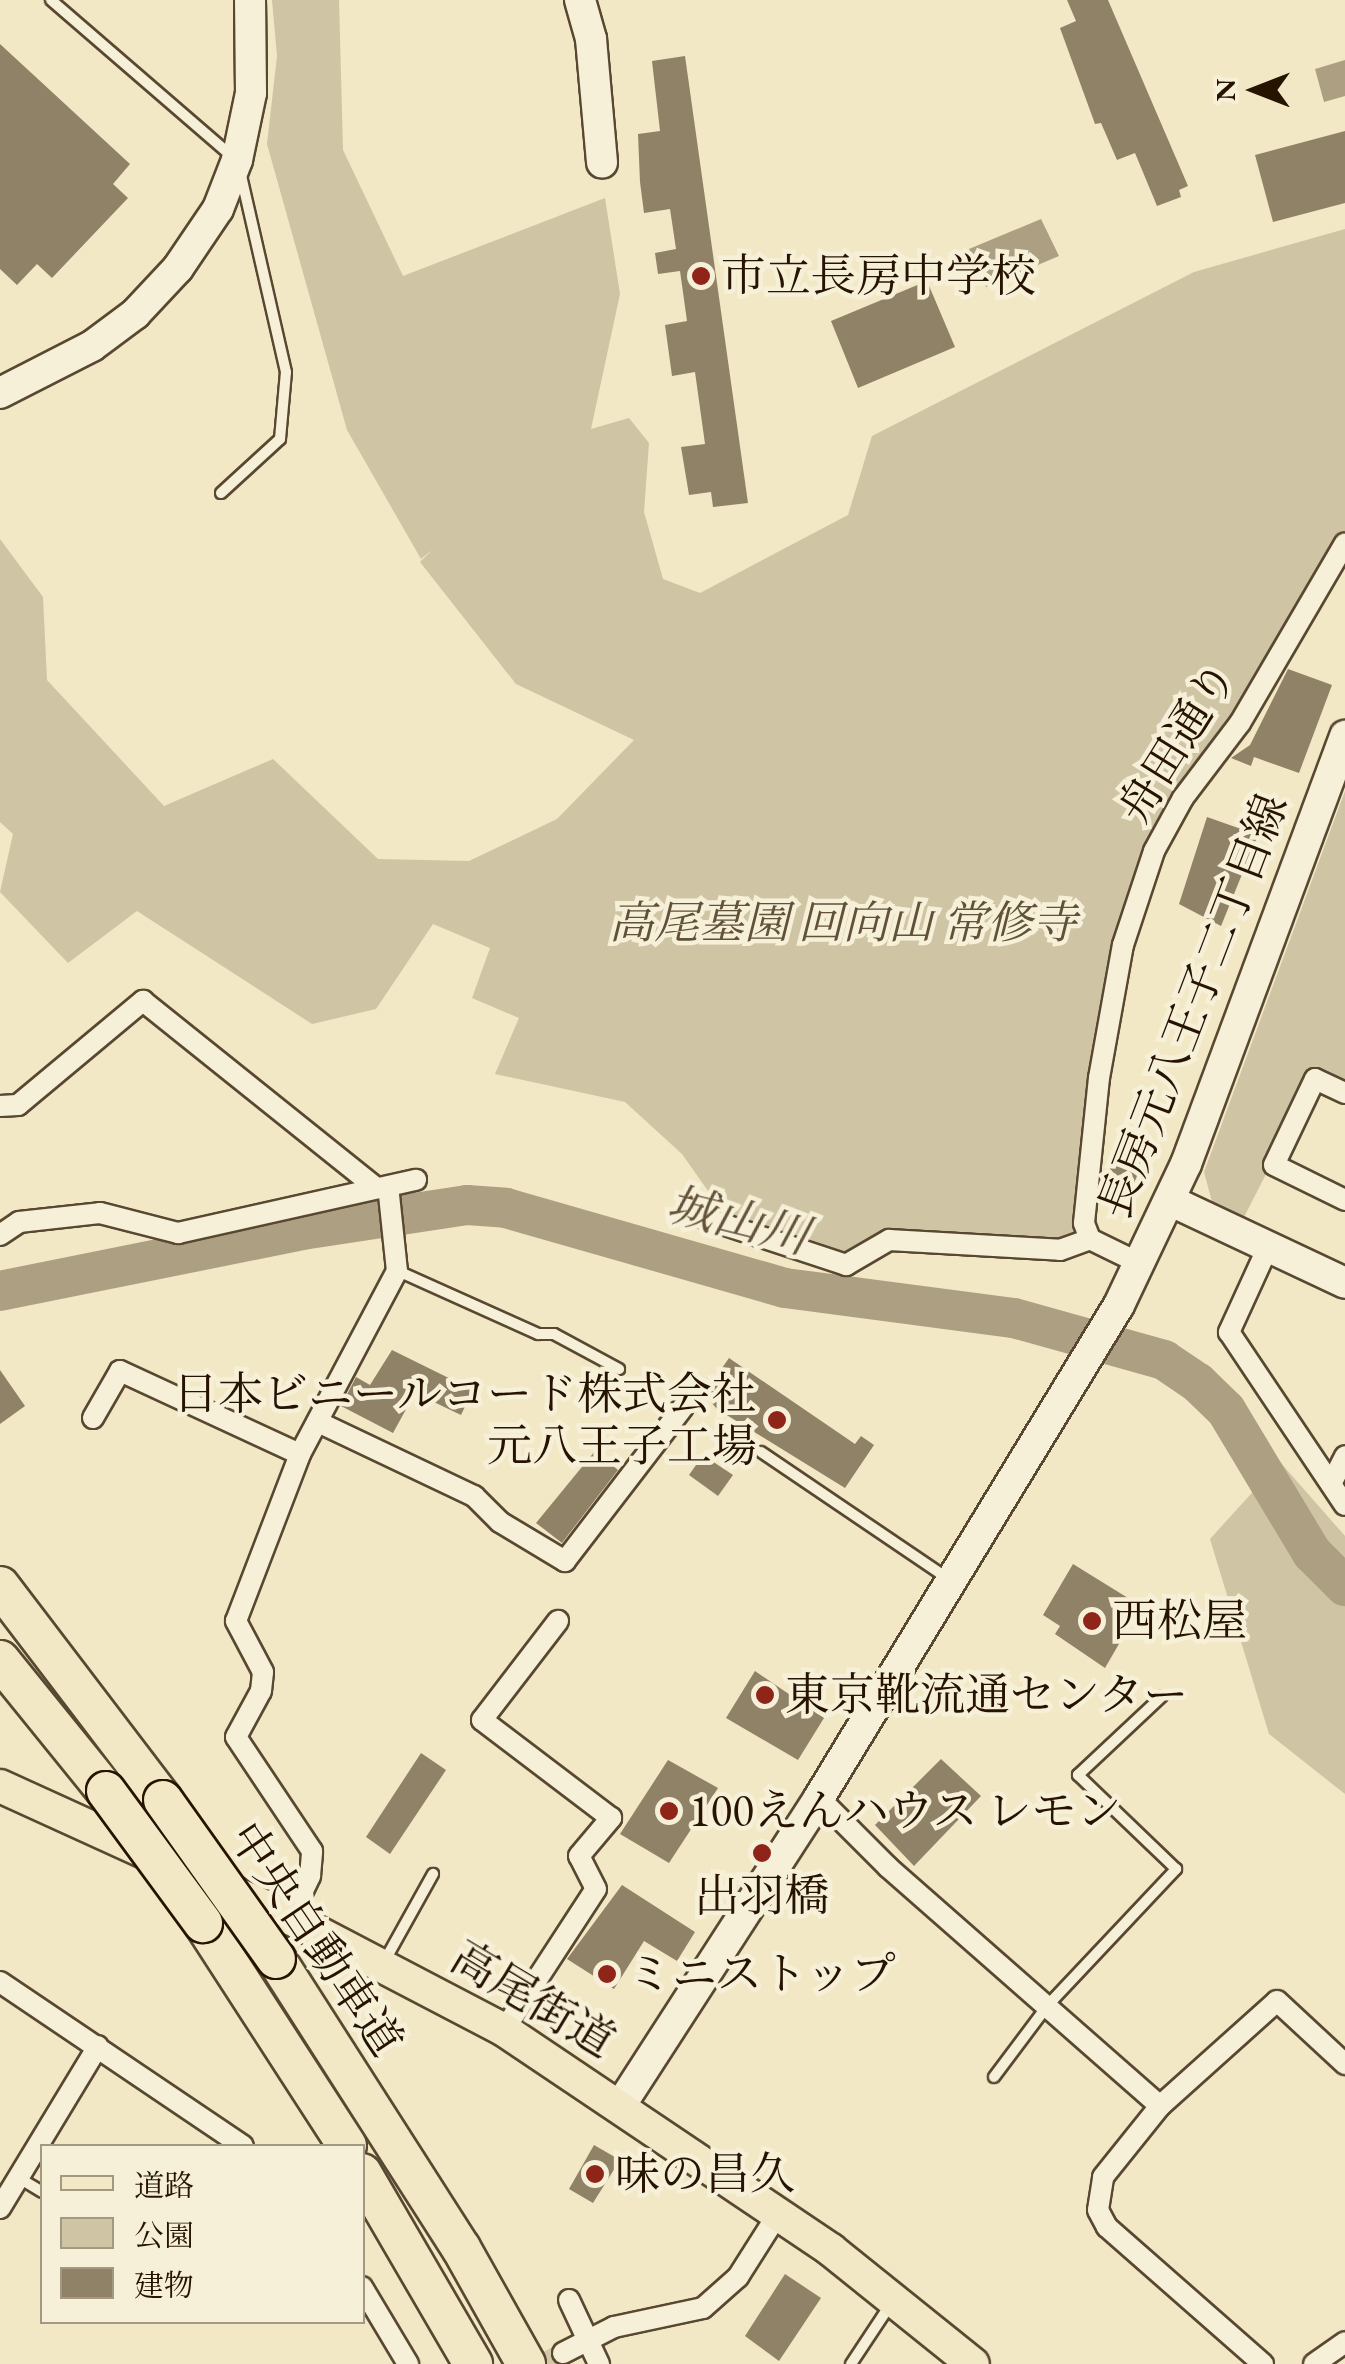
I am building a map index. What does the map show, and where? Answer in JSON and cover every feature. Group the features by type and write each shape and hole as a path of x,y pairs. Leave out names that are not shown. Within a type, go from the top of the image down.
{"highway":[{"name":"中央自動車道","path":"0,1586 163,1800 276,1959 451,2232 526,2364"},
{"name":"中央自動車道","path":"0,1660 106,1792 203,1923 347,2144"},
{"path":"365,2177 474,2364"}],"main road":[{"name":"高尾街道","path":"0,1786 384,1963 504,2030 896,2296 973,2364"}],"street":[{"path":"0,393 92,346 135,314 178,268 218,210 237,160 251,92 250,0"},
{"path":"580,0 592,39 602,163"},
{"name":"舟田通り","path":"1090,1239 1084,1224 1112,1000 1154,851 1182,798 1240,723 1345,543"},
{"name":"長房元八王子二丁目線","path":"953,1582 1087,1364 1141,1264 1170,1201 1345,736"},
{"path":"0,1106 18,1105 142,1001 384,1188 397,1237 396,1271 300,1454 236,1621 263,1672 261,1691 236,1737 312,1851 310,1876 290,1918"},
{"path":"1345,1093 1315,1079 1274,1165 1345,1200"},
{"path":"0,1235 18,1222 100,1214 178,1233 416,1180"},
{"path":"1170,1201 1345,1283"},
{"path":"704,1218 846,1264 889,1240 1060,1250 1090,1239 1141,1264"},
{"path":"1268,1247 1229,1332 1345,1504"},
{"path":"93,1418 120,1371 300,1454"},
{"path":"318,1422 474,1496 500,1522 565,1561 683,1407"},
{"path":"1331,1484 1345,1456"},
{"path":"620,2106 953,1582"},
{"path":"504,2030 596,1889 579,1856 611,1818 482,1720 558,1621"},
{"path":"818,1798 888,1867 1160,2106"},
{"path":"0,1982 240,2144"},
{"path":"1262,2364 1158,2276 1098,2210 1103,2177 1160,2106 1277,2001 1345,2064"},
{"path":"0,2208 98,2046"},
{"path":"563,2353 614,2328 703,2308 726,2293 778,2214"},
{"path":"365,2292 408,2364"},
{"path":"568,2300 600,2364"},
{"path":"1314,2364 1345,2342"}],"lane":[{"path":"51,0 237,160 286,372 280,439 221,492"},
{"path":"396,1271 538,1334 554,1334 620,1368"},
{"path":"760,1452 953,1582"},
{"path":"994,2077 1048,2005 1176,1869 1078,1775 1162,1696"},
{"path":"384,1963 433,1874"},
{"path":"19,2178 40,2191"},
{"path":"851,2364 896,2296"}],"green space":[{"name":"高尾墓園 回向山 常修寺","path":"272,0 339,0 343,150 403,276 605,198 620,294 591,429 629,418 649,443 644,512 663,579 700,593 848,515 872,436 1194,272 1345,229 1345,543 1183,798 1123,945 1077,1243 887,1233 841,1258 737,1232 682,1154 625,1102 495,1074 519,1018 472,998 490,948 433,924 376,1009 312,1024 137,911 68,963 0,892 13,834 0,822 0,539 43,597 47,680 164,806 273,759 378,859 469,861 557,819 634,740 516,684 420,562 432,550 421,559 347,430 267,144 277,56"},
{"path":"1345,791 1345,1093 1315,1079 1244,1217 1212,1202 1204,1172"},
{"path":"1280,1462 1345,1536 1345,1794 1269,1734 1210,1539"}],"shaded area":[{"path":"1345,60 1345,96 1324,102 1315,69"},
{"path":"1041,219 1059,256 986,287 969,249"}],"building":[{"path":"1067,0 1108,0 1188,186 1179,190 1181,197 1157,206 1135,153 1117,160 1101,123 1095,124 1060,28 1076,21"},
{"path":"0,44 130,164 113,184 128,198 52,278 37,264 17,285 0,269"},
{"path":"685,56 748,503 713,507 711,492 689,495 681,447 705,444 695,372 672,376 665,325 687,321 680,271 658,274 655,253 676,249 670,209 644,213 640,182 638,134 660,131 652,61"},
{"path":"1345,131 1345,203 1273,222 1255,155"},
{"path":"927,281 955,347 858,388 831,321"},
{"path":"1288,669 1332,685 1299,773 1254,757 1251,766 1231,758 1250,745"},
{"path":"1207,817 1258,835 1221,926 1179,904"},
{"path":"1122,1141 1147,1152 1127,1200 1101,1188"},
{"path":"392,1350 473,1390 461,1415 415,1393 393,1433 341,1406 356,1377 370,1385"},
{"name":"日本ビニールコード株式会社 元八王子工場","path":"729,1358 855,1444 861,1436 874,1445 845,1488 717,1409 704,1394"},
{"path":"0,1370 25,1406 0,1424"},
{"path":"595,1451 618,1470 562,1543 536,1523"},
{"path":"703,1455 733,1475 718,1496 689,1475"},
{"name":"西松屋","path":"1073,1564 1141,1606 1105,1668 1055,1634 1060,1626 1043,1615"},
{"name":"東京靴流通センター","path":"755,1671 824,1718 798,1760 726,1718"},
{"path":"421,1753 446,1770 390,1854 366,1837"},
{"path":"941,1759 981,1796 914,1866 875,1825"},
{"name":"100えんハウス レモン","path":"668,1760 718,1788 669,1863 620,1834"},
{"path":"622,1885 695,1932 677,1961 644,1941 614,1989 567,1959"},
{"name":"味の昌久","path":"594,2145 620,2160 593,2203 569,2189"},
{"path":"785,2274 821,2298 779,2361 745,2336"}],"waterway":[{"name":"城山川","path":"0,1291 302,1230 467,1205 506,1208 785,1288 1014,1318 1164,1360 1197,1382 1226,1410 1312,1553 1345,1586"}],"tunnel":[{"path":"542,2364 563,2353"}],"place":[{"name":"市立長房中学校","path":"701,276"},
{"name":"日本ビニールコード株式会社 元八王子工場","path":"777,1420"},
{"name":"西松屋","path":"1092,1621"},
{"name":"東京靴流通センター","path":"765,1695"},
{"name":"100えんハウス レモン","path":"669,1811"},
{"name":"出羽橋","path":"762,1853"},
{"name":"ミニストップ","path":"607,1974"},
{"name":"味の昌久","path":"595,2174"}]}
